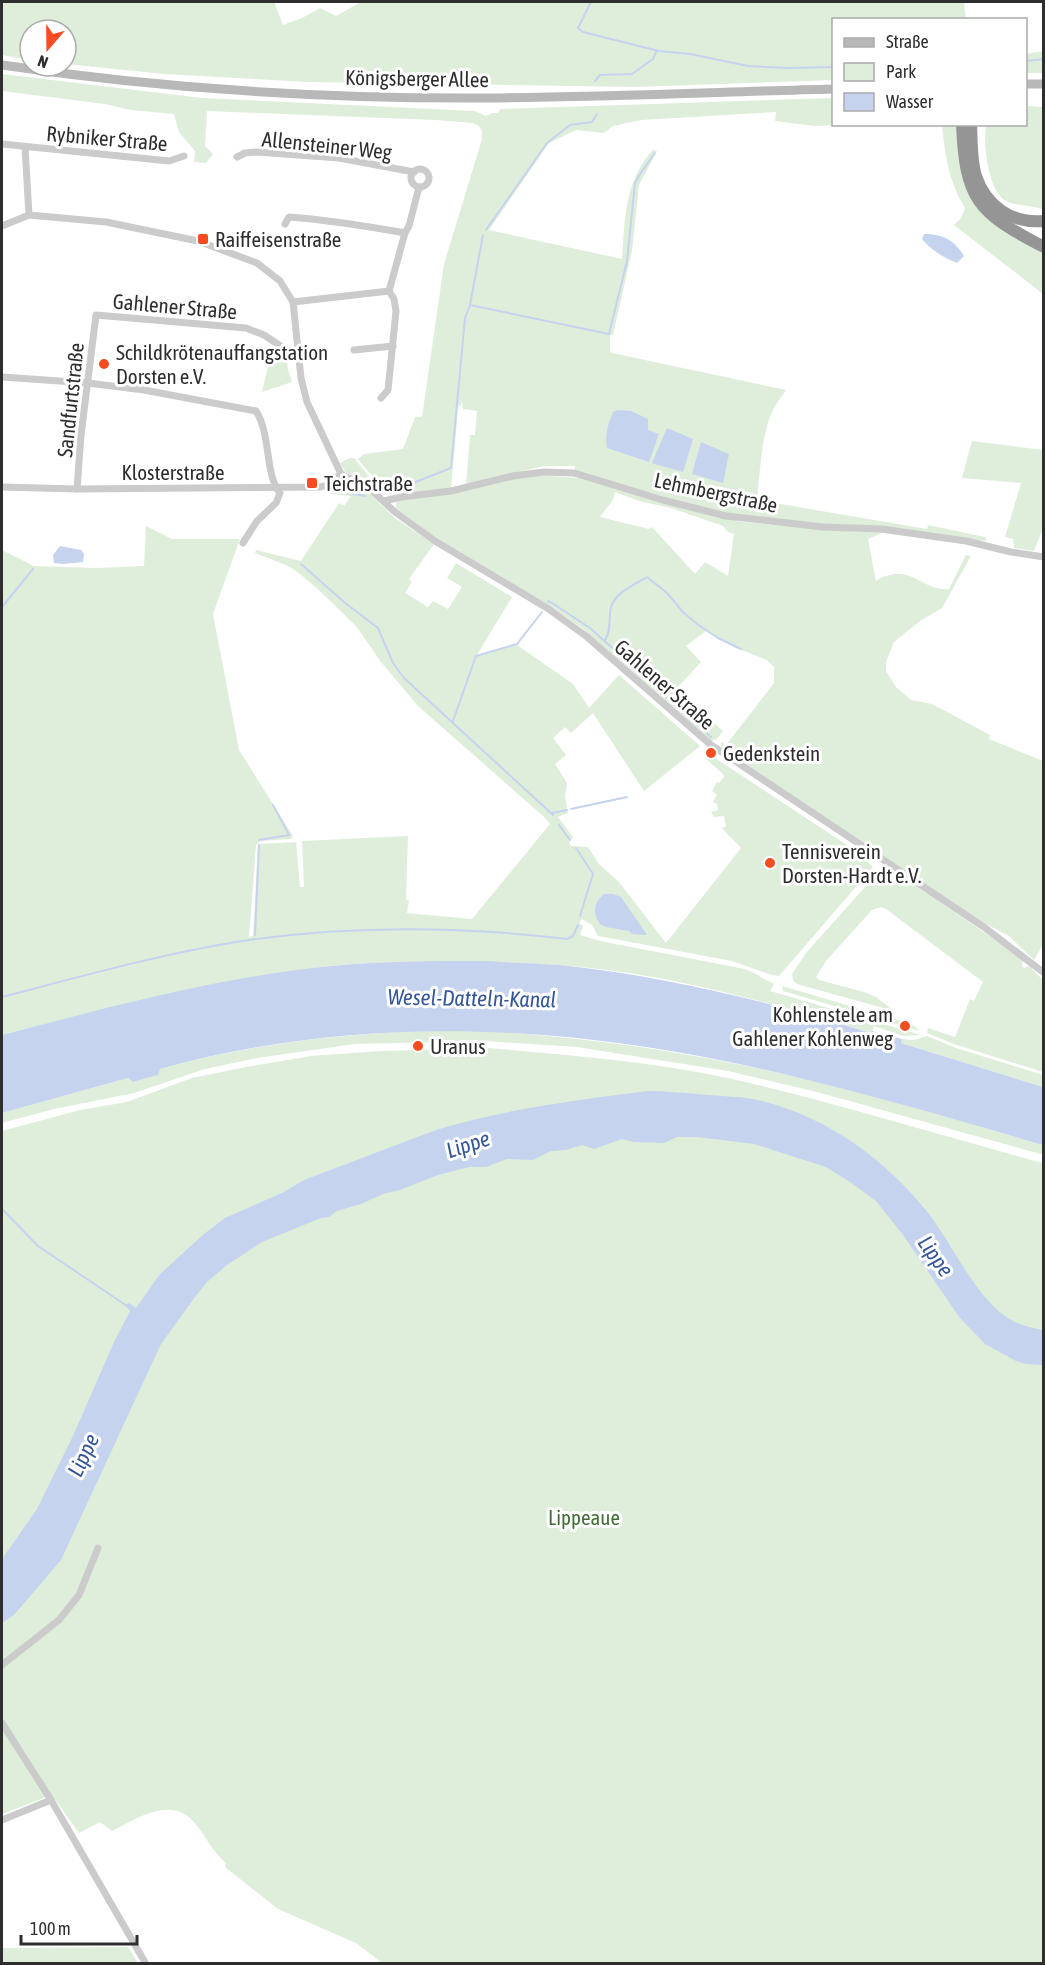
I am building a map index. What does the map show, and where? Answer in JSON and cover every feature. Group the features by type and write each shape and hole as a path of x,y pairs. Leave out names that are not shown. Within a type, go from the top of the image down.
{"highway":[{"path":"962,126 963,151 969,182 979,202 997,221 1044,247"},
{"path":"971,126 976,175 987,198 1004,213 1023,221 1044,221"}],"main road":[{"name":"Königsberger Allee","path":"2,65 54,73 266,93 489,98 832,89"},
{"path":"1027,84 1044,84"}],"street":[{"name":"Rybniker Straße","path":"2,144 169,161 184,156"},
{"name":"Rybniker Straße","path":"25,147 29,215"},
{"name":"Allensteiner Weg","path":"237,158 246,153 257,152 339,158 414,172"},
{"path":"422,170 429,175 427,184 419,187 413,183 412,177 414,172 422,170"},
{"path":"389,291 419,187"},
{"path":"2,226 29,215 106,222 201,242 257,263 280,281 293,302 298,357 307,402 340,474"},
{"path":"285,224 288,217 308,218 405,233"},
{"path":"293,302 389,291"},
{"path":"381,398 388,390 396,311 394,298 389,291"},
{"name":"Gahlener Straße","path":"96,315 246,328 264,335 282,347"},
{"name":"Sandfurtstraße","path":"77,489 96,315"},
{"path":"354,350 393,346"},
{"path":"2,377 88,383 144,390 255,411 261,422 268,449 274,487 279,494 276,503 257,521 243,543"},
{"name":"Lehmbergstraße","path":"384,501 451,491 513,476 544,472 574,473 726,516 823,527 881,529 1044,557"},
{"name":"Gahlener Straße","path":"340,474 370,489 435,541 547,608 586,636 711,745 984,927 1044,973"},
{"name":"Klosterstraße","path":"2,487 77,489 320,487 325,486 340,474"},
{"path":"2,1665 59,1620 79,1596 98,1548"},
{"path":"2,1723 51,1800 146,1964"},
{"path":"2,1820 51,1800"}],"green space":[{"path":"2,2 274,2 283,25 320,8 336,16 361,2 964,2 966,18 832,18 832,80 635,87 309,82 164,74 78,65 78,18 18,18 18,58 2,55"},
{"path":"1043,51 1043,73 1027,73 1027,54"},
{"path":"2,74 18,76 18,78 35,78 202,98 475,111 486,116 498,113 500,109 832,98 832,125 814,126 775,121 776,112 641,120 613,126 604,133 576,130 549,143 489,230 622,259 627,204 635,178 650,153 653,150 657,151 639,185 632,251 613,335 610,335 610,351 786,390 774,407 766,431 757,500 927,529 928,525 985,537 987,541 811,525 725,513 574,472 575,466 544,466 466,485 470,435 475,435 477,411 463,409 462,402 458,409 451,489 408,495 389,491 370,474 358,459 364,454 403,449 415,417 422,417 444,264 482,139 479,126 473,123 435,120 207,111 205,146 213,154 206,163 194,162 195,151 179,132 174,114 131,110 105,104 2,91"},
{"path":"1027,106 1043,107 1043,210 1015,204 1000,196 991,178 985,143 986,126 1027,126"},
{"path":"942,126 958,126 963,175 1043,252 1043,294 954,225 961,218 965,208 955,188"},
{"path":"286,352 292,382 262,392 270,358"},
{"path":"972,441 1043,450 1043,528 1034,551 1014,548 1013,539 1005,537 1021,483 962,478"},
{"path":"354,458 383,494 345,472 340,463"},
{"path":"536,475 580,478 742,522 884,532 868,539 876,581 888,575 898,574 907,575 939,589 949,589 966,555 971,556 942,608 920,621 894,642 886,662 886,671 896,687 911,700 932,704 990,735 989,739 1043,761 1044,943 1034,960 1009,936 986,924 721,749 721,742 726,745 774,683 774,667 767,660 734,647 706,631 686,646 701,662 676,689 723,731 717,739 711,741 582,628 432,535 396,508 399,499","holes":["615,492 639,501 671,508 723,526 728,532 734,534 728,576 705,562 695,574 652,527 649,529 600,517 613,500"]},
{"path":"343,481 370,494 395,518 434,544 409,579 412,582 405,593 428,607 433,601 448,609 462,587 447,578 456,563 512,597 477,655 517,645 573,684 589,708 619,675 700,746 644,791 593,713 571,733 565,727 553,738 566,755 555,764 567,783 565,797 568,813 558,817 573,837 569,843 571,846 588,847 599,864 619,882 666,943 741,848 722,828 726,826 724,816 714,817 711,812 718,810 717,804 713,802 717,795 712,791 717,782 719,783 724,777 706,759 715,758 853,849 873,867 779,976 732,961 598,936 592,925 582,919 579,923 583,926 580,935 600,941 745,969 774,984 770,991 921,1035 903,1036 874,1026 872,1033 756,1000 637,974 557,965 412,962 346,964 247,978 124,1004 2,1035 2,550 34,566 96,568 144,566 146,526 172,539 240,539 213,614 239,750 293,836 290,839 260,841 256,845 249,937 253,936 258,844 296,842 300,887 304,887 302,841 408,836 406,899 409,901 407,913 472,919 550,824 418,706 381,662 356,626 321,592 286,565 255,553 256,550 301,561 339,503 344,506 351,496 331,494 331,487"},
{"path":"888,866 1023,959 1022,966 1024,968 1029,966 1043,980 1043,1072 954,1044 927,1033 928,1028 955,1037 970,999 974,1001 983,982 881,907 872,910 826,961 816,977 819,980 876,997 894,1011 797,984 793,980 792,974 806,953 882,868"},
{"path":"782,986 901,1021 920,1031 783,991"},
{"path":"468,1030 597,1041 768,1070 869,1095 1043,1145 1044,1155 817,1092 728,1071 577,1047 485,1041 355,1044 257,1058 205,1069 134,1093 54,1109 2,1123 2,1113 128,1078 133,1082 157,1075 160,1069 236,1051 351,1035"},
{"path":"927,1036 956,1048 1043,1075 1043,1087 901,1043 902,1039 914,1040"},
{"name":"Lippeaue","path":"489,1048 639,1063 728,1078 847,1108 1043,1163 1043,1963 382,1963 356,1943 278,1909 225,1867 226,1863 194,1822 185,1814 175,1810 153,1812 112,1831 100,1822 79,1833 52,1795 2,1814 2,1131 80,1110 127,1102 192,1078 246,1067 311,1056 381,1051"},
{"path":"128,1947 138,1963 2,1963 2,1948"}],"water":[{"path":"924,234 947,239 964,256 957,263 942,256 922,239"},
{"path":"631,411 648,419 648,430 659,434 649,462 607,448 608,425 613,412"},
{"path":"667,428 693,439 683,472 652,463"},
{"path":"701,442 729,454 723,483 692,474"},
{"path":"60,546 81,550 84,554 83,562 54,563 53,555"},
{"path":"604,894 621,897 647,935 632,934 629,931 600,924 595,908"},
{"name":"Wesel-Datteln-Kanal","path":"486,961 559,965 678,983 902,1039 901,1043 1043,1087 1043,1145 870,1096 731,1062 650,1047 568,1037 486,1032 405,1032 323,1038 241,1050 160,1069 158,1075 133,1082 128,1078 2,1113 2,1035 165,994 248,977 370,963"},
{"name":"Lippe","path":"648,1091 753,1099 804,1115 851,1141 892,1175 929,1214 977,1287 1000,1313 1024,1326 1043,1330 1043,1365 1016,1361 985,1344 960,1318 903,1235 876,1201 826,1167 754,1144 697,1137 677,1137 664,1143 634,1142 622,1139 594,1149 582,1145 566,1150 551,1151 533,1160 507,1159 486,1167 469,1167 383,1194 262,1242 227,1265 207,1282 161,1344 61,1560 14,1615 2,1623 2,1559 37,1509 72,1438 130,1311 125,1305 129,1303 136,1308 160,1274 204,1234 225,1218 284,1192 304,1180 436,1130 515,1111"}],"waterway":[{"path":"591,2 578,28 583,32 659,51 690,54 748,66 832,67"},
{"path":"595,81 600,75 632,74 653,59 657,50"},
{"path":"1027,61 1044,59"},
{"path":"486,230 547,143 570,125 592,122 597,114"},
{"path":"470,305 609,334 627,261 635,183 655,153"},
{"path":"387,486 408,485 451,468 465,318 470,305 483,235"},
{"path":"348,493 365,496"},
{"path":"301,564 378,628 393,663 404,678 553,815"},
{"path":"2,607 33,569"},
{"path":"605,640 613,602 626,589 647,577 667,593 697,624 741,649"},
{"path":"548,602 590,628 711,737"},
{"path":"453,721 476,656 517,644 542,612"},
{"path":"571,809 627,797"},
{"path":"259,840 289,835 273,805"},
{"path":"552,813 567,810"},
{"path":"559,825 570,840"},
{"path":"255,935 259,845"},
{"path":"576,848 593,874 580,916"},
{"path":"2,997 177,953 277,936 402,929 485,932 567,939 573,936 578,925"},
{"path":"2,1209 38,1246 127,1306"}],"place":[{"name":"Raiffeisenstraße","path":"203,239"},
{"name":"Schildkrötenauffangstation Dorsten e.V.","path":"104,364"},
{"name":"Teichstraße","path":"312,483"},
{"name":"Gedenkstein","path":"711,753"},
{"name":"Tennisverein Dorsten-Hardt e.V.","path":"770,863"},
{"name":"Kohlenstele am Gahlener Kohlenweg","path":"905,1026"},
{"name":"Uranus","path":"418,1046"}]}
